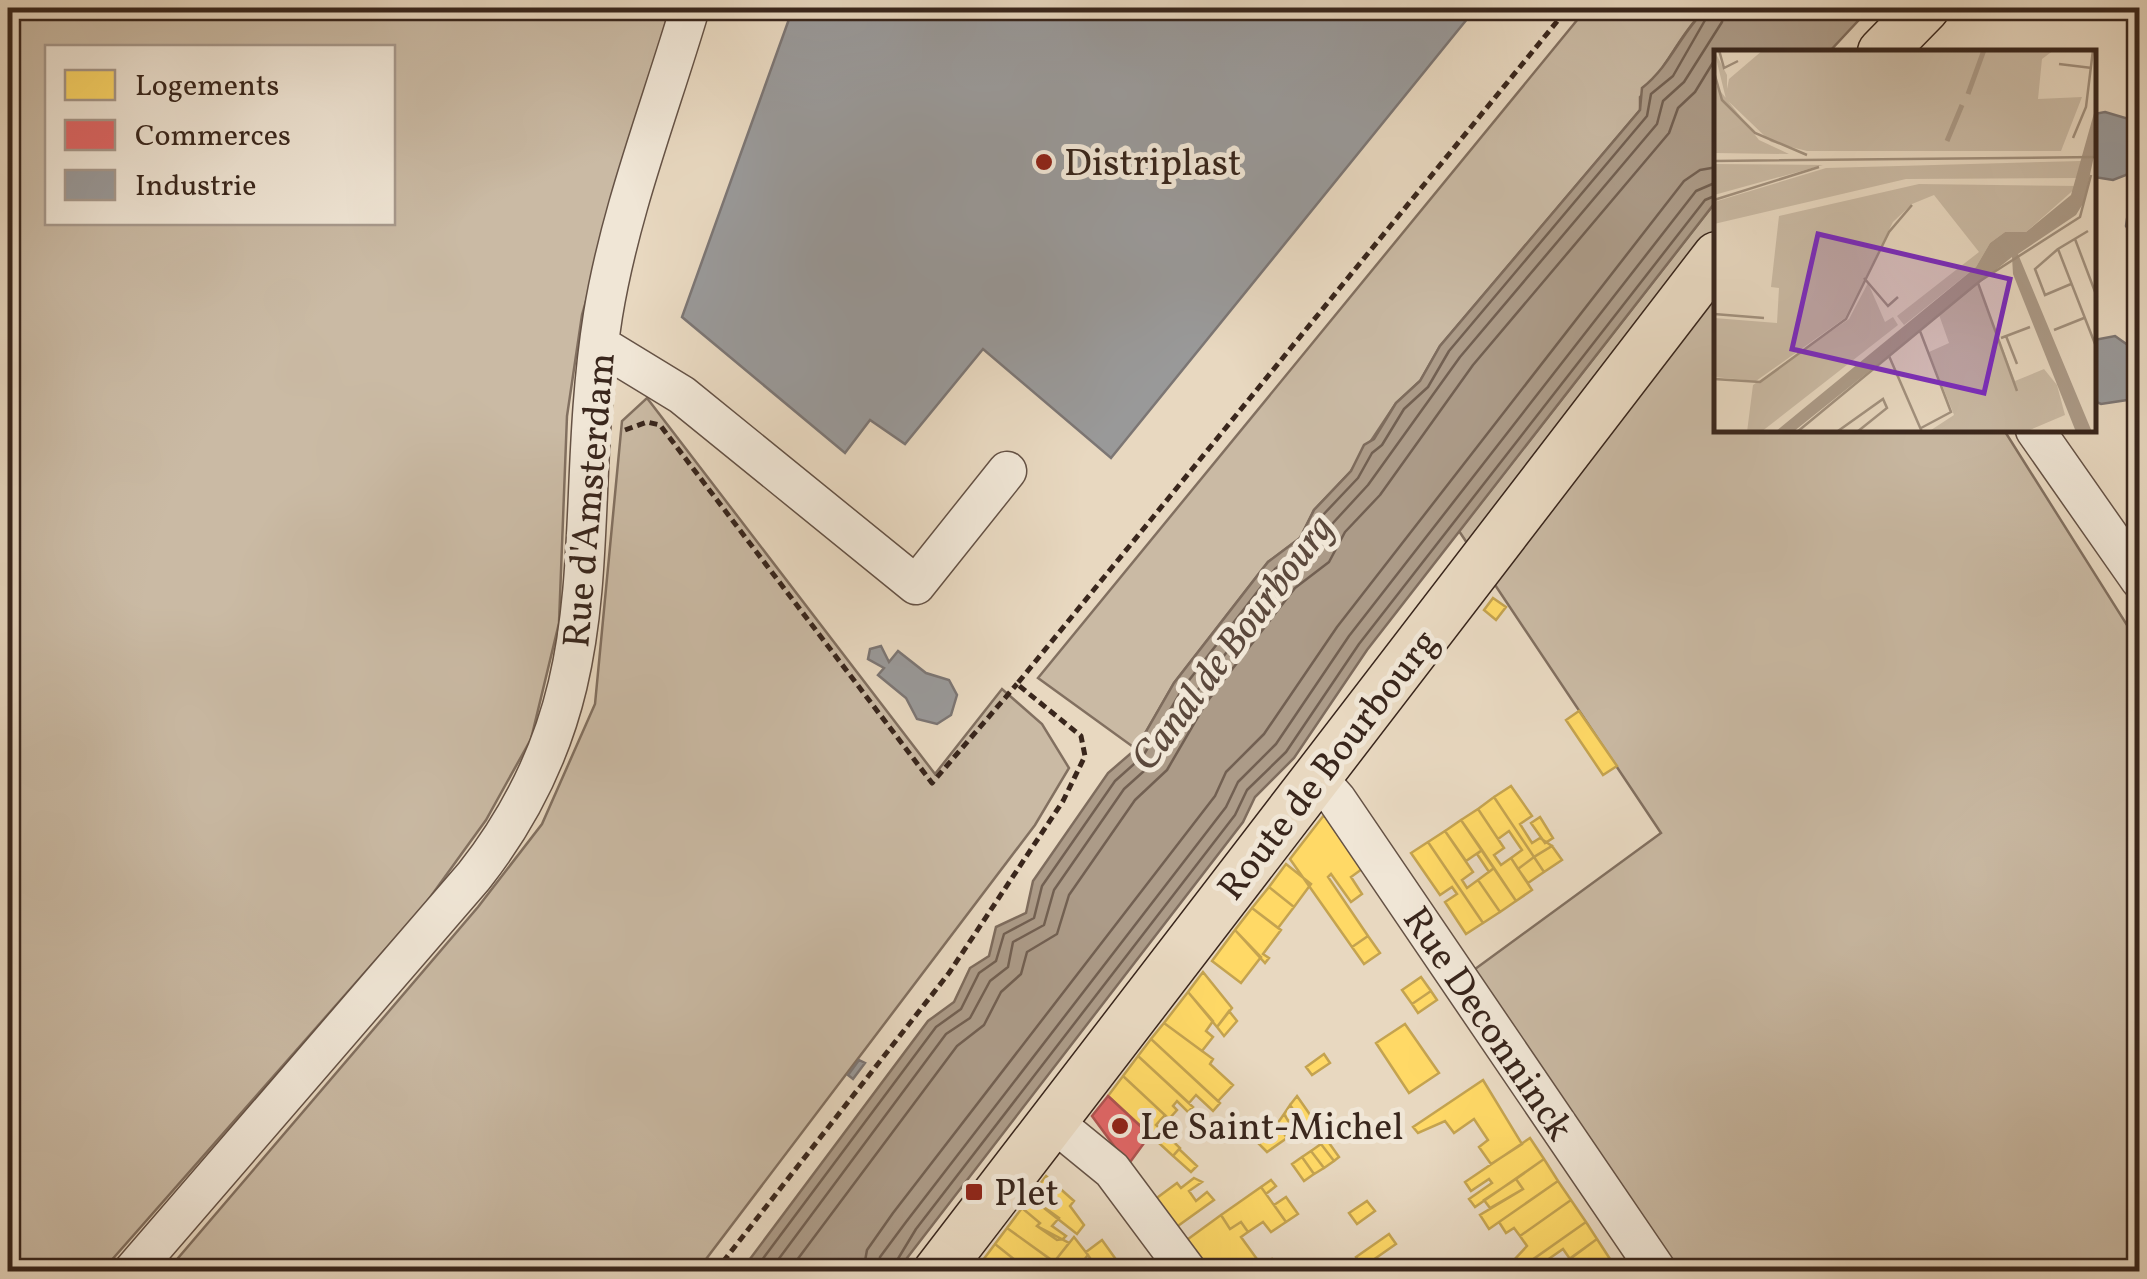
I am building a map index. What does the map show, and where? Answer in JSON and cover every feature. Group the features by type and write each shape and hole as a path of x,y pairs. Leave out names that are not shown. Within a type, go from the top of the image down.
{"main road":[{"path":"1884,50 1925,8"},
{"name":"Route de Bourbourg","path":"937,1272 1714,260"}],"street":[{"name":"Rue d'Amsterdam","path":"132,1272 454,900 518,814 548,750 576,661 600,345 615,257 690,8"},
{"path":"600,345 673,388 916,585 1008,471"},
{"path":"2036,432 2140,580"},
{"name":"Rue Deconninck","path":"1316,777 1348,816 1658,1272"},
{"path":"1052,1121 1112,1170 1188,1272"}],"path":[{"path":"591,446 630,427 647,422 660,425 932,783 1568,8"},
{"path":"715,1272 949,973 1062,801 1084,756 1084,746 1080,736 1017,684"}],"shaded area":[{"path":"8,8 670,8 582,315 567,416 559,623 531,739 486,820 426,903 102,1271 8,1271"},
{"path":"1587,8 1707,8 1640,97 1640,110 1440,346 1420,381 1396,403 1351,471 1314,510 1300,538 1268,562 1174,683 1136,749 1038,678"},
{"path":"1714,204 1714,432 2005,432 2139,644 2139,1271 1671,1271 1471,972 1661,833 1459,531"},
{"path":"647,398 935,774 1002,689 1042,724 1069,768 1035,825 697,1271 167,1271 478,907 542,824 595,704 622,421"}],"water":[{"name":"Canal de Bourbourg","path":"1707,8 1870,8 1831,50 1714,50 1714,204 1367,650 1294,758 1255,797 1243,822 897,1271 741,1271 928,1021 954,1002 970,968 989,956 996,927 1026,913 1033,881 1108,773 1136,749 1174,683 1268,562 1300,538 1314,510 1351,471 1364,445 1374,439 1396,403 1420,381 1440,346 1640,110 1642,88"}],"building: Logements":[{"path":"1493,598 1506,607 1496,620 1484,610"},
{"path":"1579,711 1617,766 1603,775 1566,720"},
{"path":"1511,786 1532,816 1520,824 1532,843 1540,838 1552,846 1534,857 1494,797"},
{"path":"1494,797 1534,857 1518,869 1511,858 1522,850 1509,831 1498,839 1478,809"},
{"path":"1478,809 1504,848 1494,855 1501,865 1511,858 1532,890 1516,901 1461,820"},
{"path":"1324,815 1362,869 1351,877 1362,894 1351,902 1331,874 1328,877 1368,936 1352,947 1290,859"},
{"path":"1540,817 1553,838 1545,843 1531,823"},
{"path":"1461,820 1482,850 1466,861 1445,831"},
{"path":"1445,831 1473,872 1462,880 1467,888 1478,880 1500,912 1483,923 1428,842"},
{"path":"1428,842 1483,923 1466,934 1445,902 1457,894 1452,887 1440,895 1411,853"},
{"path":"1552,846 1562,860 1544,872 1534,857"},
{"path":"1482,850 1494,868 1489,872 1477,854"},
{"path":"1534,857 1544,872 1528,883 1518,869"},
{"path":"1286,864 1311,884 1294,907 1269,887"},
{"path":"1494,868 1516,901 1500,912 1478,880"},
{"path":"1269,887 1294,907 1278,928 1252,908"},
{"path":"1252,908 1281,930 1263,954 1269,958 1265,963 1235,930"},
{"path":"1235,930 1261,957 1241,983 1212,961"},
{"path":"1368,936 1380,953 1364,964 1352,947"},
{"path":"1203,972 1232,1008 1217,1027 1188,992"},
{"path":"1421,977 1431,991 1412,1004 1402,990"},
{"path":"1431,991 1437,1000 1418,1013 1412,1004"},
{"path":"1188,992 1213,1021 1206,1031 1213,1037 1202,1051 1164,1023"},
{"path":"1229,1011 1237,1021 1224,1036 1217,1027"},
{"path":"1164,1023 1213,1059 1210,1064 1233,1085 1218,1101 1151,1039"},
{"path":"1405,1024 1439,1073 1409,1093 1376,1043"},
{"path":"1151,1039 1220,1103 1213,1111 1196,1095 1189,1103 1138,1056"},
{"path":"1324,1054 1330,1063 1312,1075 1306,1067"},
{"path":"1138,1056 1193,1107 1188,1112 1177,1101 1173,1106 1177,1110 1169,1119 1123,1076"},
{"path":"1123,1076 1165,1115 1156,1125 1180,1148 1173,1156 1108,1096"},
{"path":"1483,1080 1522,1144 1491,1164 1479,1147 1488,1140 1474,1119 1454,1133 1445,1121 1418,1133 1413,1127"},
{"path":"1297,1096 1313,1119 1304,1125 1290,1105"},
{"path":"1290,1105 1304,1125 1295,1132 1284,1114"},
{"path":"1284,1114 1295,1132 1287,1138 1277,1124"},
{"path":"1277,1124 1287,1138 1267,1152 1259,1144"},
{"path":"1530,1138 1544,1159 1475,1207 1469,1199 1492,1183 1489,1179 1471,1191 1465,1182"},
{"path":"1327,1140 1339,1157 1334,1161 1321,1144"},
{"path":"1321,1144 1334,1161 1324,1168 1311,1151"},
{"path":"1179,1149 1197,1166 1191,1172 1173,1156"},
{"path":"1311,1151 1324,1168 1314,1174 1302,1157"},
{"path":"1302,1157 1314,1174 1304,1181 1292,1164"},
{"path":"1544,1159 1558,1181 1489,1229 1480,1215 1523,1189 1516,1179"},
{"path":"1046,1176 1074,1201 1070,1206 1084,1225 1077,1234 1030,1197"},
{"path":"1194,1178 1202,1182 1189,1191 1196,1201 1207,1192 1214,1200 1175,1228 1154,1200 1177,1183 1181,1188"},
{"path":"1516,1179 1523,1189 1490,1208 1484,1200"},
{"path":"1271,1180 1276,1186 1266,1194 1261,1187"},
{"path":"1558,1181 1571,1200 1520,1236 1514,1228 1506,1233 1499,1222"},
{"path":"1261,1187 1286,1222 1271,1232 1263,1222 1248,1232 1241,1222 1230,1229 1221,1215"},
{"path":"1030,1197 1059,1218 1052,1226 1066,1236 1063,1239 1057,1240 1037,1226 1040,1223 1022,1208"},
{"path":"1286,1197 1298,1214 1286,1222 1274,1205"},
{"path":"1571,1200 1586,1222 1519,1269 1514,1260 1527,1246 1520,1236"},
{"path":"1367,1201 1375,1211 1357,1224 1349,1213"},
{"path":"1022,1208 1040,1223 1037,1226 1069,1243 1054,1262 1007,1228"},
{"path":"1221,1215 1230,1229 1241,1222 1248,1232 1241,1237 1262,1266 1255,1272 1206,1272 1184,1242"},
{"path":"1586,1222 1597,1239 1570,1259 1563,1249 1530,1272 1515,1272"},
{"path":"1007,1228 1053,1261 1045,1272 1030,1272 995,1244"},
{"path":"1389,1234 1396,1244 1363,1267 1356,1257"},
{"path":"1074,1237 1088,1255 1074,1272 1066,1272 1054,1262"},
{"path":"1597,1239 1610,1259 1591,1272 1551,1272"},
{"path":"1102,1240 1125,1272 1099,1272 1086,1252"},
{"path":"995,1244 1030,1272 974,1272"},
{"path":"1272,1259 1282,1272 1255,1272 1262,1266"}],"building: Commerces":[{"name":"Le Saint-Michel","path":"1108,1096 1150,1135 1128,1165 1092,1116"}],"building: Industrie":[{"name":"Distriplast","path":"793,8 1476,8 1111,458 983,349 905,444 870,420 845,453 682,317"},
{"path":"2097,113 2129,119 2140,133 2139,160 2126,175 2113,180 2097,177"},
{"path":"2140,196 2140,250 2126,226 2128,212"},
{"path":"2115,336 2139,353 2140,386 2127,400 2097,402 2097,339"},
{"path":"881,646 889,662 898,651 926,673 949,680 957,695 951,715 937,724 917,719 906,698 878,675 884,668 868,659 870,649"},
{"path":"859,1060 865,1063 853,1079 848,1075"}],"place":[{"name":"Distriplast","path":"1044,162"},
{"name":"Le Saint-Michel","path":"1120,1126"},
{"name":"Plet","path":"974,1192"}]}
